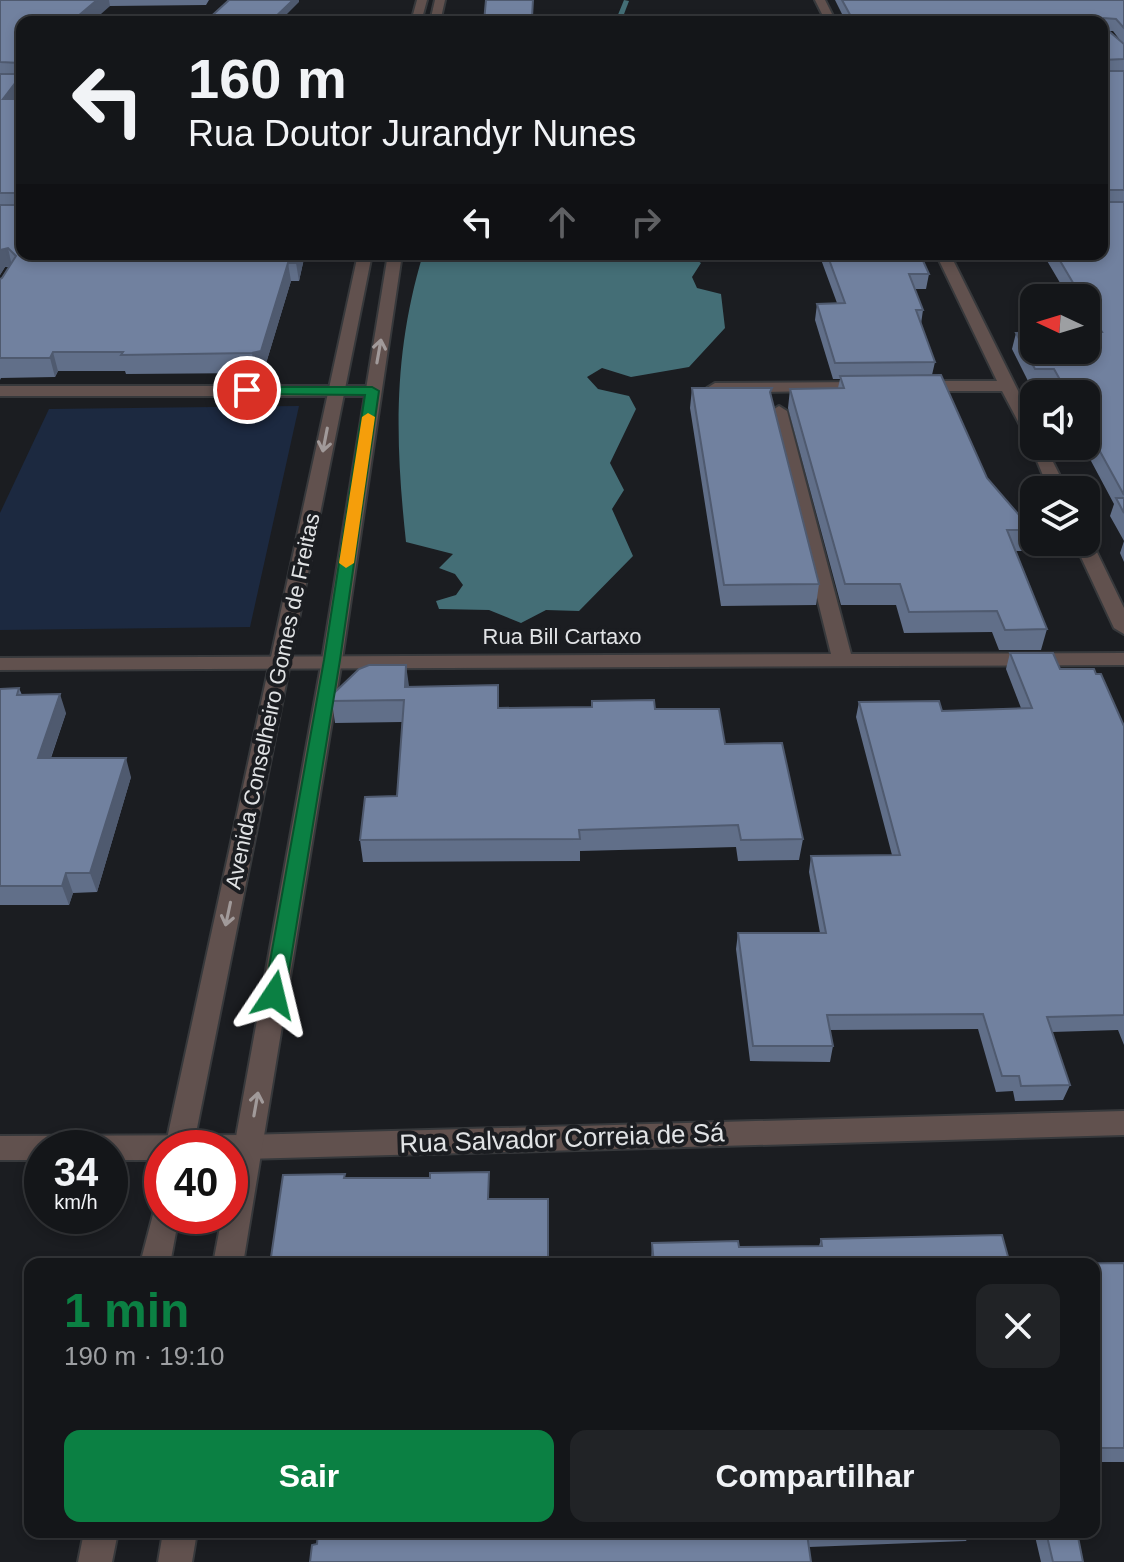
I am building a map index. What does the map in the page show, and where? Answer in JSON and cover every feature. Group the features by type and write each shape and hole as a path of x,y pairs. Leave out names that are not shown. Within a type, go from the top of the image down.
{"street":[{"name":"Avenida Conselheiro Gomes de Freitas","path":"183,1130 364,260"},
{"name":"Avenida Conselheiro Gomes de Freitas","path":"248,1147 332,660 394,260"},
{"path":"946,260 1020,411"},
{"path":"715,388 1008,386"},
{"path":"0,408 5,391 372,391"},
{"path":"779,411 843,660"},
{"path":"1090,556 1124,628"},
{"name":"Rua Bill Cartaxo","path":"0,664 332,660 1124,659"},
{"name":"Rua Salvador Correia de Sá","path":"248,1147 1124,1123"},
{"name":"Rua Salvador Correia de Sá","path":"0,1148 144,1148"},
{"path":"156,1258 161,1234"},
{"name":"Avenida Conselheiro Gomes de Freitas","path":"229,1258 233,1234"},
{"path":"95,1562 100,1538"},
{"path":"175,1562 179,1538"}],"shaded area":[{"path":"421,260 696,260 701,263 692,277 697,288 721,294 725,328 689,367 631,377 602,368 587,377 598,389 629,396 636,409 610,463 624,490 612,509 633,556 579,611 546,610 521,623 489,610 439,609 436,601 456,595 463,585 455,574 439,568 453,554 406,542 400,468 399,397 413,291"},
{"path":"299,406 250,627 0,630 0,513 49,409"}],"building":[{"path":"0,0 97,0 78,16 16,16 16,63 0,62"},
{"path":"229,0 293,0 276,16 212,16"},
{"path":"486,0 533,0 532,16 485,16"},
{"path":"842,0 1124,0 1124,28 1108,16 851,16"},
{"path":"1108,30 1124,44 1124,59 1108,60"},
{"path":"1108,71 1124,71 1124,190 1108,190"},
{"path":"0,74 16,74 16,82 3,99 16,99 16,193 0,193"},
{"path":"1108,202 1124,202 1124,495 1100,451 1100,380 1060,380 1054,369 1035,369 1032,364 1100,364 1100,284 1074,284 1060,260 1108,260"},
{"path":"0,205 16,205 16,256 8,248 0,250"},
{"path":"16,256 16,260 297,260 296,263 288,263 261,351 252,353 121,355 123,352 53,352 50,358 0,358 2,278"},
{"path":"829,260 923,260 929,274 909,274 923,310 916,310 935,362 835,363 817,304 845,303"},
{"path":"941,375 987,478 1020,516 1020,530 1007,530 1047,629 1005,630 997,611 909,612 900,584 845,584 790,389 844,388 840,376"},
{"path":"692,388 772,388 770,392 819,584 724,585"},
{"path":"1116,498 1124,498 1124,513"},
{"path":"1010,653 1053,653 1060,669 1094,669 1096,674 1101,674 1124,726 1124,1015 1047,1017 1070,1085 1021,1086 1019,1076 1002,1076 983,1014 827,1015 833,1046 753,1046 738,933 826,933 811,856 900,855 859,702 939,701 942,711 1032,708"},
{"path":"369,665 406,665 405,687 498,685 498,708 592,707 592,701 654,700 655,709 719,709 725,744 782,743 803,839 741,840 738,825 579,830 580,839 360,840 365,797 397,796 404,700 332,701 333,694 359,669"},
{"path":"19,688 17,695 60,694 38,758 126,758 90,873 66,873 62,886 0,886 0,689"},
{"path":"489,1172 488,1199 548,1199 548,1258 271,1258 283,1175 430,1178 430,1173"},
{"path":"1002,1235 1008,1258 653,1258 652,1243 738,1241 739,1247 822,1246 821,1239"},
{"path":"1100,1263 1124,1263 1124,1448 1100,1448"},
{"path":"318,1538 808,1538 811,1562 310,1562 312,1545 317,1544"},
{"path":"1047,1538 1078,1538 1083,1562 1053,1562"}],"waterway":[{"path":"620,16 626,1"}],"slow traffic":[{"path":"346,563 368,417"}],"route":[{"path":"247,390 372,391 332,660 274,995"}]}
